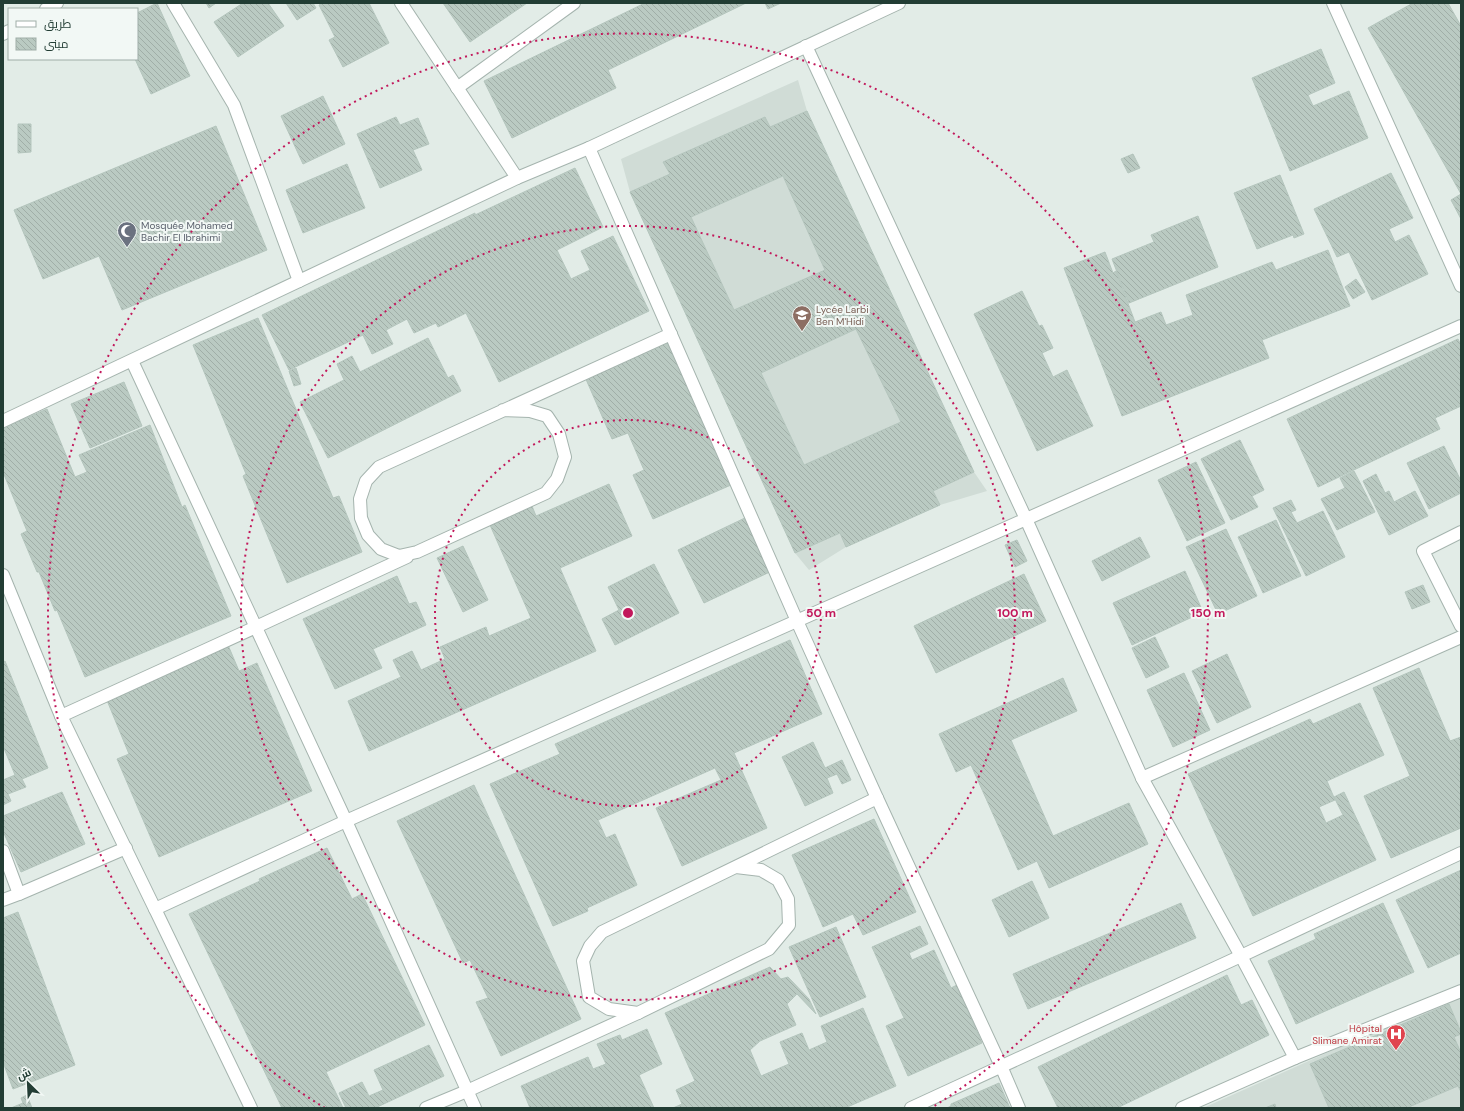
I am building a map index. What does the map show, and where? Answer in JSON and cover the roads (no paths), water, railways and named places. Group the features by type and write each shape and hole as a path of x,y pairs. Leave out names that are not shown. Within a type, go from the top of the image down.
{"street":[{"path":"48,8 57,3"},
{"path":"173,3 234,105 299,281"},
{"path":"401,3 517,178"},
{"path":"457,88 574,3"},
{"path":"3,421 517,178 589,148 899,3"},
{"path":"1333,3 1461,286"},
{"path":"806,46 1026,519 1142,778 1241,956 1295,1058"},
{"path":"589,148 797,621 1019,1108"},
{"path":"155,909 346,821 1461,326"},
{"path":"417,552 399,556 381,549 368,535 361,518 360,498 366,481 379,467 671,334"},
{"path":"132,361 346,821 466,1091 475,1108"},
{"path":"61,716 256,628 546,493 557,479 565,457 559,434 546,416 530,410 504,410"},
{"path":"1461,532 1423,550 1461,626"},
{"path":"3,575 61,716 251,1108"},
{"path":"1142,778 1461,637"},
{"path":"638,1013 609,1009 589,997 583,961 590,946 602,932 877,798"},
{"path":"3,900 126,848"},
{"path":"3,851 19,894"},
{"path":"911,1108 1461,853"},
{"path":"426,1108 638,1013 769,949 789,925 788,899 778,880 761,870 736,867"},
{"path":"1182,1108 1295,1058 1461,991"}],"place":[{"name":"Mosquée Mohamed Bachir El Ibrahimi","path":"127,248"},
{"name":"Lycée Larbi Ben M'Hidi","path":"802,332"},
{"name":"Hôpital Slimane Amirat","path":"1396,1051"}]}
